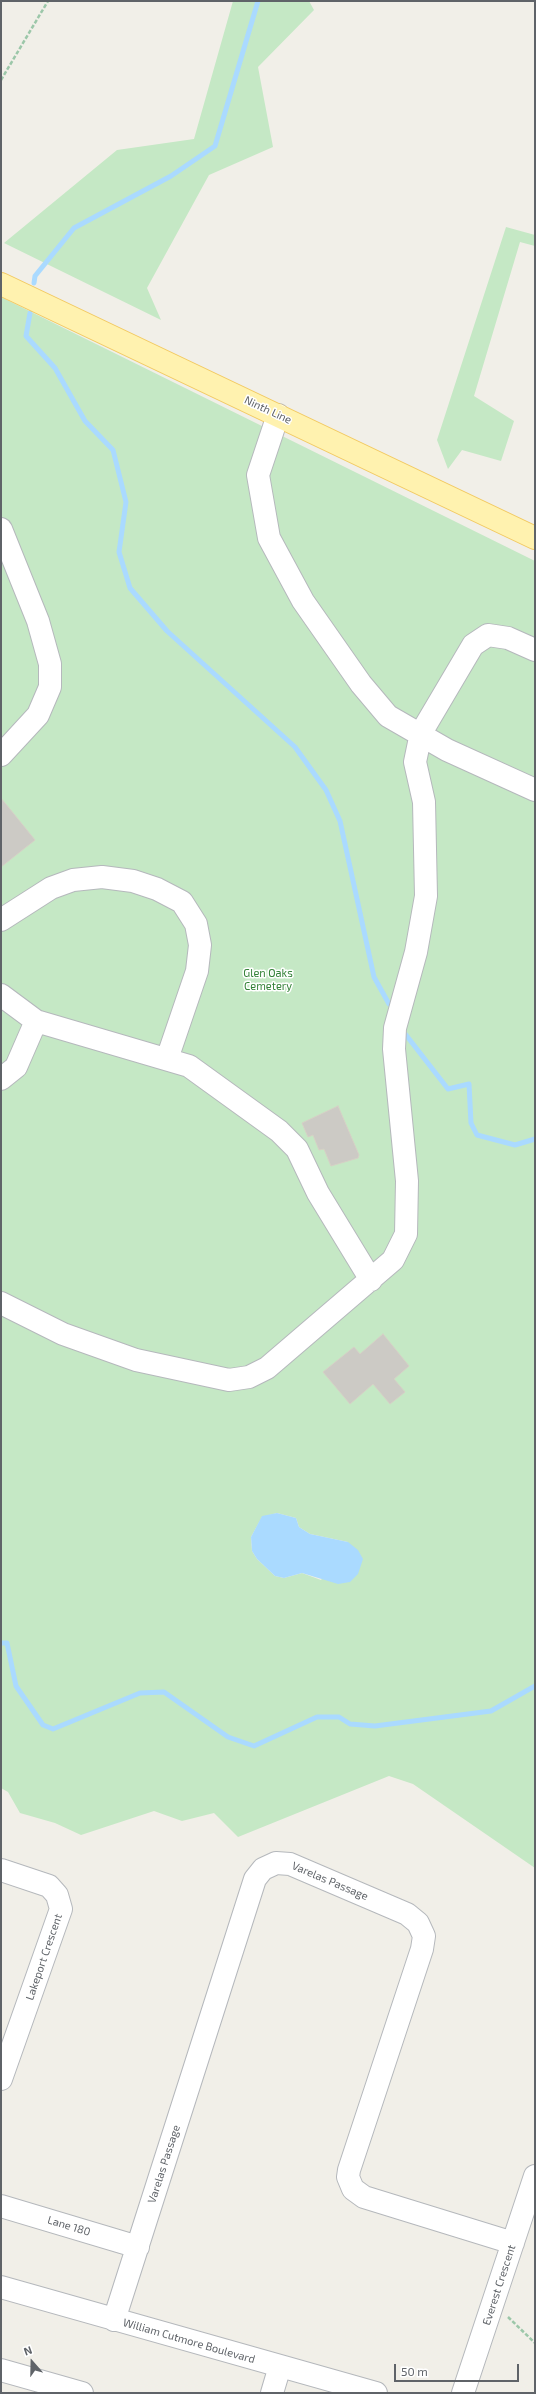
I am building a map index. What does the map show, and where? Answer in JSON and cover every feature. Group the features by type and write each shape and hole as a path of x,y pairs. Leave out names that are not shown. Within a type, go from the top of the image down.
{"main road":[{"name":"Ninth Line","path":"1,284 535,538"}],"street":[{"path":"278,415 258,475 269,538 303,601 362,684 388,716 421,733 447,750 535,790"},
{"path":"1,529 38,621 50,664 50,687 38,715 1,755"},
{"path":"5,1312 136,1360 229,1380 249,1378 267,1368 393,1260 406,1234 407,1181 394,1049 396,1028 416,952 426,896 424,802 415,762 421,733 473,645 488,635 508,638 535,650"},
{"path":"1,920 51,888 80,879 102,877 133,881 157,889 182,902 196,924 200,945 197,971 167,1059"},
{"path":"1,995 36,1021 189,1066 279,1131 297,1149 318,1193 371,1280"},
{"path":"1,1079 16,1067 36,1021"},
{"name":"Varelas Passage","path":"114,2320 255,1879 258,1873 269,1865 283,1862 407,1914 418,1923 424,1936 422,1949 349,2170 348,2176 353,2189 364,2197 513,2243"},
{"name":"Lakeport Crescent","path":"1,1870 49,1886 57,1895 61,1909 1,2079"},
{"name":"Everest Crescent","path":"463,2393 535,2176"},
{"name":"Lane 180","path":"1,2206 138,2247"},
{"name":"William Cutmore Boulevard","path":"1,2287 376,2393"},
{"path":"272,2393 280,2366"},
{"path":"1,2370 82,2393"}],"path":[{"path":"1,80 48,1"},
{"path":"508,2316 535,2343"}],"green space":[{"path":"233,1 309,1 314,10 258,67 273,147 209,175 147,288 161,320 4,243 117,150 194,139"},
{"path":"506,227 535,235 535,246 520,242 474,396 514,421 501,461 462,450 448,469 437,440"},
{"name":"Glen Oaks Cemetery","path":"1,297 535,561 535,1868 413,1784 389,1776 238,1837 214,1813 182,1821 154,1811 81,1835 55,1823 20,1813 8,1792 1,1788","holes":["277,1513 296,1518 299,1527 310,1534 348,1542 321,1580 302,1573 284,1578 275,1576 257,1559 252,1551 251,1537 262,1517"]}],"water":[{"path":"277,1513 296,1518 299,1527 310,1534 348,1542 358,1550 363,1559 358,1574 350,1582 338,1584 302,1573 284,1578 275,1576 257,1559 252,1551 251,1537 262,1516"}],"building":[{"path":"1,798 35,840 1,867"},
{"path":"338,1106 359,1155 358,1158 331,1166 324,1149 319,1150 313,1135 308,1137 302,1123"},
{"path":"383,1334 409,1366 394,1379 405,1392 390,1404 373,1384 350,1404 323,1372 354,1347 360,1354"}],"waterway":[{"path":"34,283 35,276 74,228 171,176 215,146 258,1"},
{"path":"30,313 26,336 55,368 85,421 113,450 126,502 119,552 130,588 167,631 295,747 326,790 340,821 374,977 389,1004"},
{"path":"406,1035 448,1089 469,1084 471,1123 477,1135 515,1145 535,1139"},
{"path":"1,1643 7,1643 16,1686 43,1725 53,1729 140,1693 164,1692 228,1737 254,1746 317,1717 339,1717 350,1724 375,1726 491,1711 535,1686"}]}
